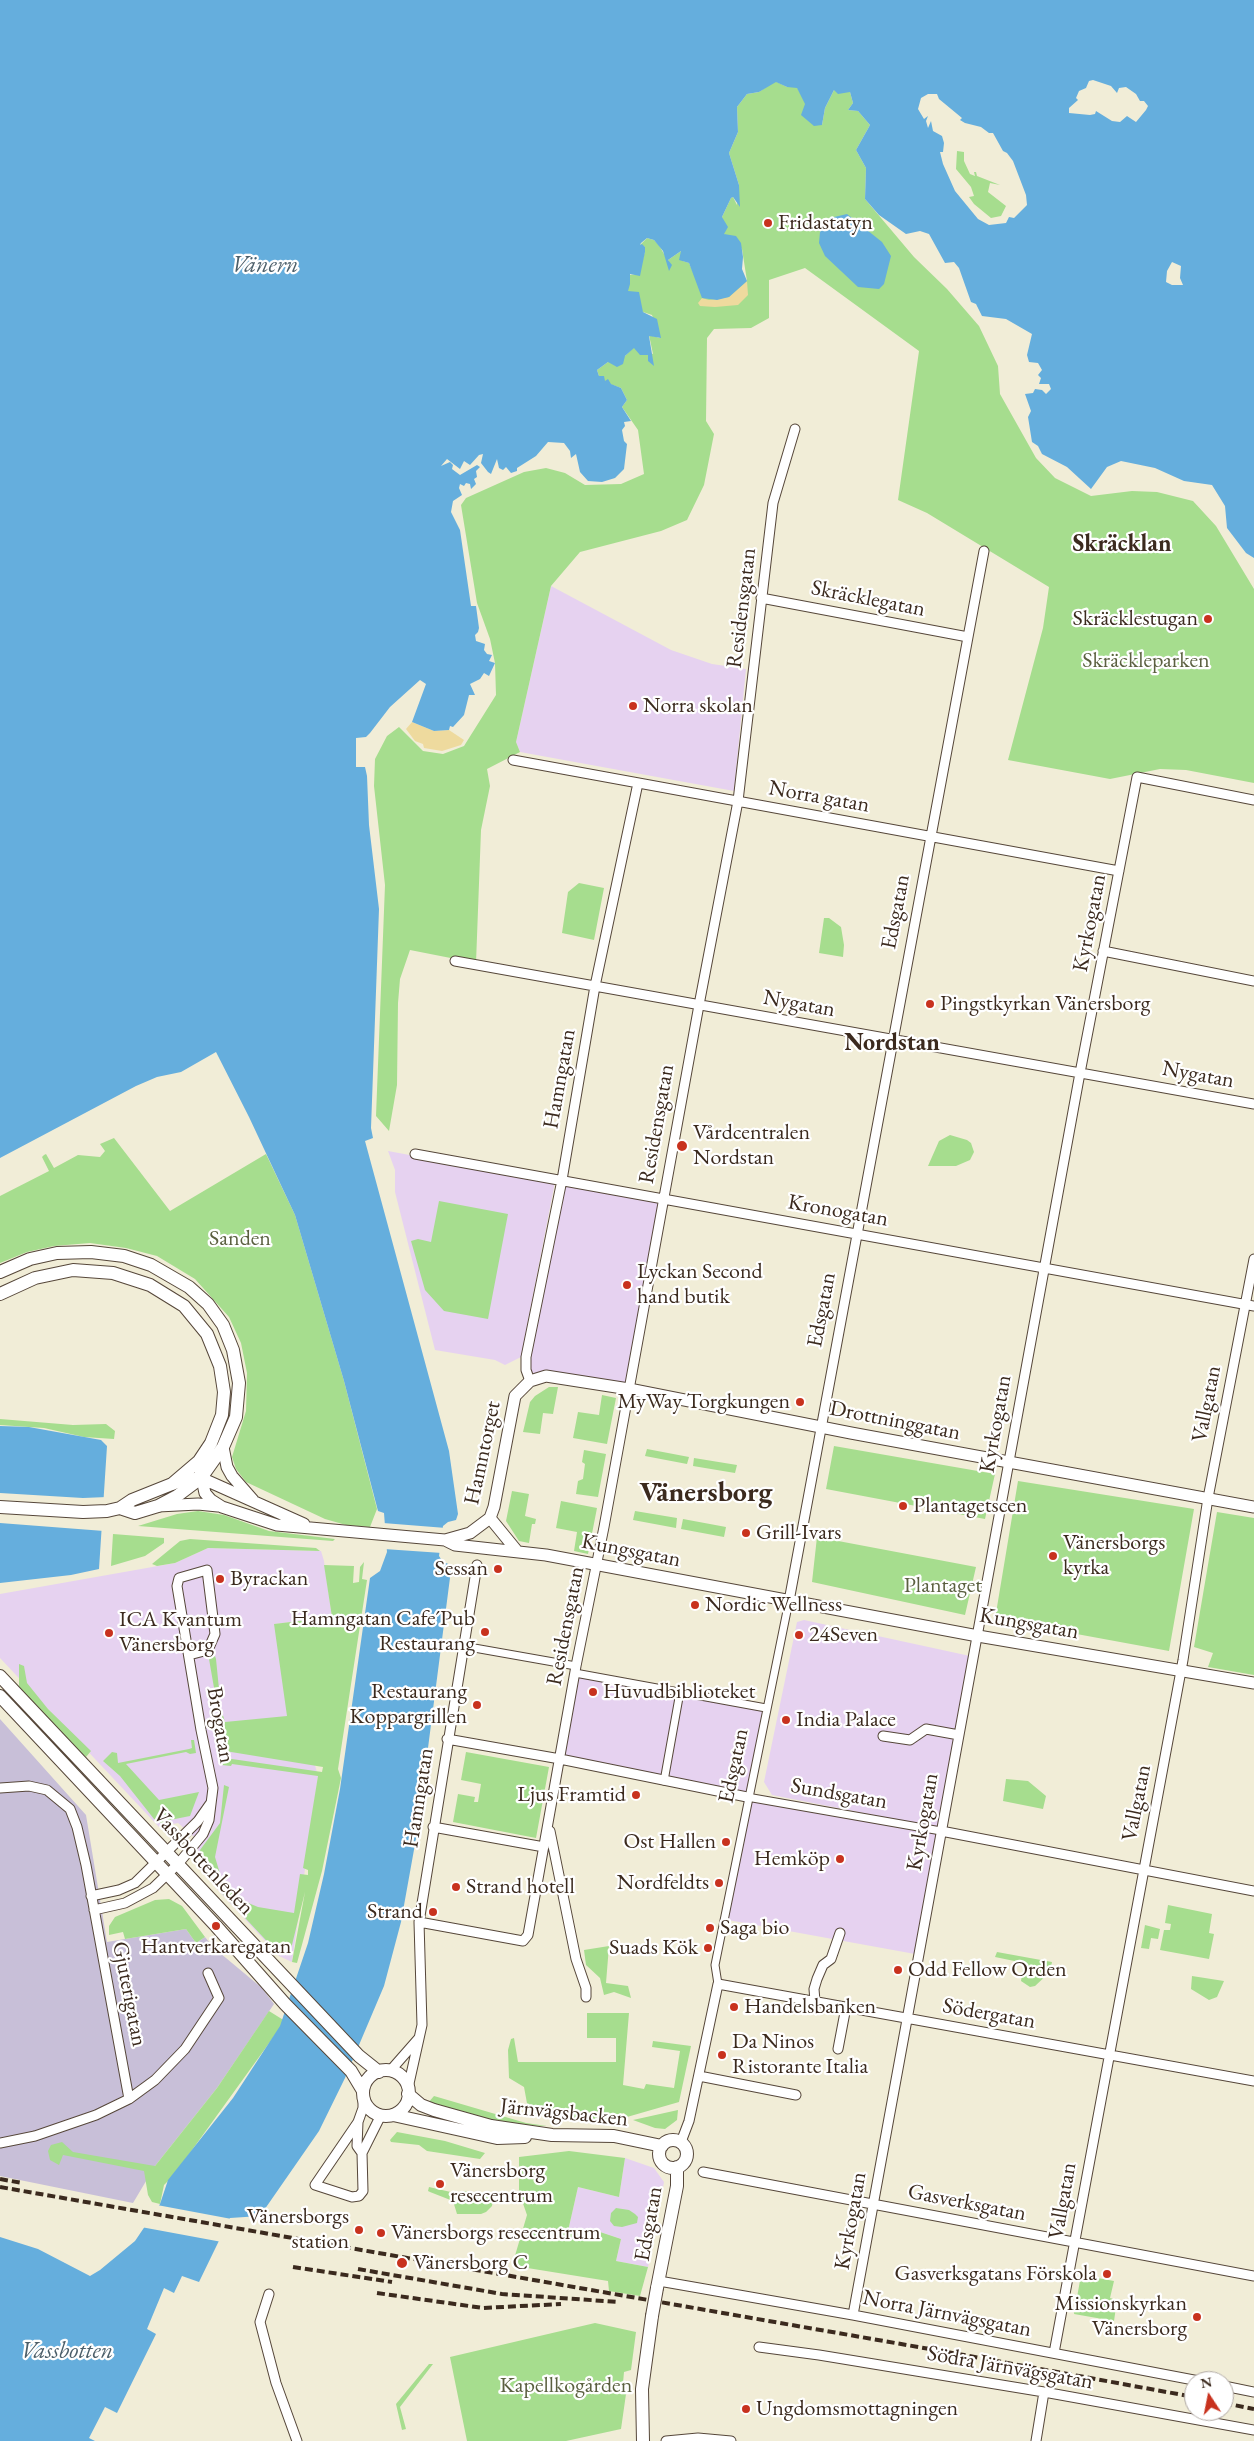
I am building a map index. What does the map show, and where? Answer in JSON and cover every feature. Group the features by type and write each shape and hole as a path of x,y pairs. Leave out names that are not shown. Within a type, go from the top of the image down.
{"main road":[{"path":"0,1272 30,1259 57,1253 108,1253 151,1265 189,1287 216,1315 228,1337 237,1361 239,1401 231,1432 201,1478 190,1488 158,1506 134,1513 120,1508 83,1512 0,1507"},
{"path":"0,1294 18,1284 73,1270 93,1271 132,1278 168,1295 184,1306 197,1320 214,1349 220,1366 224,1392 218,1429 198,1461 172,1484 132,1500 120,1508"},
{"name":"Vassbottenleden","path":"0,1676 359,2056 384,2071"},
{"name":"Vassbottenleden","path":"0,1696 168,1874 286,2004 351,2071 363,2093"},
{"path":"387,2115 404,2107 408,2091 401,2077 384,2071 369,2078 363,2093 369,2108 387,2115 497,2138 552,2135"},
{"name":"Järnvägsbacken","path":"408,2091 421,2106 491,2126 552,2135 605,2135 662,2146"},
{"path":"670,2140 680,2142 685,2146 687,2155 683,2164 671,2167 662,2162 660,2153 662,2146 670,2140"},
{"name":"Edsgatan","path":"643,2441 642,2389 652,2316 677,2186 677,2167"}],"street":[{"name":"Residensgatan","path":"418,1922 522,1941 528,1935 738,801 773,503 795,429"},
{"name":"Edsgatan","path":"680,2142 689,2121 718,1984 715,1965 747,1797 789,1601 984,551"},
{"name":"Skräcklegatan","path":"761,598 968,637"},
{"name":"Norra gatan","path":"513,760 1119,870"},
{"name":"Kyrkogatan","path":"852,2315 1080,1073 1137,777 1254,800"},
{"name":"Hamngatan","path":"530,1381 526,1370 526,1357 562,1180 595,986 638,783"},
{"path":"1103,951 1254,981"},
{"name":"Nygatan","path":"455,961 1254,1104"},
{"name":"Kronogatan","path":"415,1154 1250,1305"},
{"name":"Vallgatan","path":"1054,2353 1180,1671 1208,1498 1250,1305 1254,1259"},
{"name":"Drottninggatan","path":"530,1381 539,1377 560,1377 629,1389 821,1427 1254,1507"},
{"name":"Hamntorget","path":"445,1540 470,1533 490,1518 494,1508 515,1396 530,1381"},
{"path":"223,1447 227,1467 232,1476 256,1503"},
{"path":"198,1461 205,1493 211,1500 222,1507"},
{"path":"172,1484 188,1479 201,1478 312,1528"},
{"path":"158,1506 198,1504 222,1507 277,1525 445,1540"},
{"path":"490,1518 517,1551"},
{"name":"Kungsgatan","path":"445,1540 455,1545 517,1551 978,1636 1254,1683"},
{"name":"Hamngatan","path":"408,2091 420,2038 422,2011 418,1922 477,1565"},
{"name":"Brogatan","path":"94,1910 135,1899 152,1888 178,1864 203,1834 209,1820 213,1788 189,1655 178,1586 179,1578 207,1570 215,1634 208,1650 189,1655"},
{"path":"463,1646 680,1692 766,1708"},
{"path":"664,1781 680,1692"},
{"path":"883,1736 910,1740 926,1729 958,1735"},
{"name":"Sundsgatan","path":"447,1739 1254,1891"},
{"name":"Gjuterigatan","path":"0,1788 29,1786 47,1790 70,1809 77,1827 94,1910 129,2099"},
{"path":"91,1896 119,1890 135,1883 198,1821 211,1802"},
{"name":"Residensgatan","path":"549,1826 576,1959 586,1988 586,1997"},
{"path":"434,1827 544,1847"},
{"path":"815,2001 814,1990 817,1979 823,1965 831,1960 840,1933"},
{"path":"0,2143 35,2136 96,2115 129,2099 155,2080 185,2048 219,1998 208,1973"},
{"name":"Södergatan","path":"718,1984 1254,2081"},
{"path":"838,2049 846,2007"},
{"path":"384,2071 420,2038"},
{"path":"699,2076 796,2095"},
{"path":"358,2122 357,2146 362,2153 363,2191 359,2196 352,2197 316,2185 358,2122 363,2108 363,2093"},
{"path":"362,2153 387,2115"},
{"name":"Gasverksgatan","path":"704,2172 1254,2276"},
{"name":"Norra Järnvägsgatan","path":"658,2284 852,2315 1184,2378"},
{"path":"269,2294 260,2322 276,2383 297,2441"},
{"name":"Södra Järnvägsgatan","path":"759,2347 1044,2392 1254,2430"},
{"path":"1234,2388 1254,2392"},
{"path":"1036,2441 1044,2392"},
{"path":"666,2441 698,2438 731,2441"}],"shaded area":[{"name":"Norra skolan","path":"551,586 671,650 712,664 746,669 734,791 520,752 516,742"},
{"path":"388,1151 555,1182 521,1357 505,1365 495,1360 435,1350 395,1192 395,1170"},
{"path":"560,1182 661,1201 627,1387 531,1378 526,1360"},
{"path":"208,1548 321,1551 324,1561 332,1617 275,1624 318,1776 292,1962 279,1956 217,1889 201,1859 198,1849 200,1842 178,1823 159,1827 0,1658 0,1594 175,1563"},
{"path":"804,1620 970,1656 939,1828 772,1795 764,1782 797,1622"},
{"path":"576,1675 677,1694 662,1779 562,1757"},
{"path":"682,1695 763,1710 746,1794 667,1779"},
{"path":"0,1719 86,1815 107,1942 186,1929 196,1943 205,1937 214,1948 262,1988 274,2004 217,2088 155,2166 133,2203 0,2176"},
{"path":"752,1801 937,1834 915,1954 728,1920"},
{"path":"625,2158 654,2168 664,2182 648,2267 616,2261 621,2239 591,2229 589,2236 568,2231 578,2187 619,2197"}],"green space":[{"name":"Skräckleparken","path":"775,81 787,87 797,87 806,104 822,125 825,108 834,90 850,92 853,103 848,110 858,111 870,125 856,150 866,168 865,199 914,257 947,289 979,326 998,366 1000,394 1036,458 1055,478 1091,496 1132,491 1157,492 1193,501 1216,526 1254,589 1254,783 1186,770 1160,769 1110,779 1008,760 1043,628 1049,587 927,513 898,500 919,351 805,268 769,280 769,318 751,328 714,329 707,338 706,421 714,434 704,485 687,520 661,531 580,552 551,586 516,742 520,752 487,769 490,786 481,830 476,963 410,950 400,979 397,1085 389,1131 376,1116 385,885 374,786 375,759 387,736 399,727 423,751 443,754 464,746 496,695 495,663 490,639 477,603 461,505 466,498 524,472 546,468 565,473 585,485 621,484 644,474 638,430 622,407 627,400 621,388 604,382 597,370 608,362 625,356 634,347 653,354 649,335 660,338 652,315 643,312 627,291 629,275 639,274 645,251 645,247 640,245 647,238 654,240 659,245 669,263 668,260 681,251 683,261 689,263 697,281 747,281 742,249 724,234 722,217 731,198 733,197 737,205 739,185 729,153 738,132 737,107 747,94 759,92"},
{"path":"957,151 964,152 964,161 970,174 975,176 974,172 976,172 977,176 1000,185 990,183 988,192 1006,206 1001,216 991,218 974,204 969,197 974,196 971,187 956,169"},
{"path":"579,883 604,888 594,940 562,933 568,892"},
{"path":"824,918 829,918 841,927 844,945 843,957 819,953"},
{"path":"950,1135 971,1143 974,1152 970,1160 956,1166 928,1166 939,1141"},
{"name":"Sanden","path":"114,1138 170,1211 266,1154 295,1215 344,1381 377,1509 370,1527 346,1525 325,1519 246,1482 236,1469 232,1457 246,1411 247,1373 241,1343 229,1317 195,1279 157,1256 126,1248 90,1243 54,1246 27,1252 0,1263 0,1196 49,1171 42,1157 44,1155 46,1154 54,1168 78,1155 100,1157 105,1151 100,1144"},
{"path":"439,1201 508,1214 488,1319 444,1311 425,1290 411,1241 418,1239 431,1242"},
{"path":"549,1387 558,1387 553,1414 543,1413 540,1434 523,1432 530,1402 535,1396"},
{"path":"602,1395 616,1398 607,1444 573,1438 578,1412 599,1415"},
{"path":"0,1419 73,1425 106,1424 115,1431 114,1439 84,1437 44,1428 0,1425"},
{"name":"Plantaget","path":"834,1446 995,1474 985,1519 826,1489"},
{"path":"647,1449 689,1457 687,1464 645,1456"},
{"path":"584,1450 606,1454 598,1497 576,1494 578,1481 583,1479 585,1464 582,1462"},
{"path":"694,1458 737,1465 735,1473 693,1466"},
{"path":"1018,1481 1194,1509 1169,1651 995,1619"},
{"path":"512,1491 529,1494 525,1516 536,1519 535,1524 532,1524 529,1543 519,1541 506,1521"},
{"path":"561,1501 597,1508 588,1554 574,1551 577,1532 556,1528"},
{"path":"198,1511 224,1515 269,1531 335,1539 333,1541 138,1526 177,1514"},
{"path":"635,1511 677,1518 676,1528 633,1520"},
{"path":"1217,1512 1254,1518 1254,1675 1208,1667 1213,1653 1194,1647"},
{"path":"683,1519 726,1527 724,1537 681,1529"},
{"path":"113,1534 164,1538 164,1543 145,1556 111,1566"},
{"name":"Plantaget","path":"817,1537 976,1567 965,1615 812,1582"},
{"path":"190,1539 316,1548 320,1551 208,1548 175,1563 157,1566 152,1564 180,1541"},
{"path":"364,1562 362,1579 367,1580 338,1769 341,1778 322,1871 297,1963 292,1962 305,1892 290,1953 277,1952 217,1888 200,1850 220,1823 224,1785 229,1787 215,1857 221,1877 236,1898 258,1907 294,1913 300,1874 308,1875 308,1870 303,1868 318,1776 232,1764 231,1766 222,1765 221,1760 225,1758 322,1772 323,1767 225,1751 209,1659 215,1656 216,1659 221,1709 225,1722 287,1716 274,1624 332,1617 324,1565 354,1566 353,1583 359,1582 360,1567"},
{"path":"19,1664 24,1666 27,1683 48,1709 91,1751 86,1757 21,1694 19,1688"},
{"path":"191,1740 194,1740 196,1753 190,1754 186,1752 126,1764 159,1800 199,1792 190,1816 170,1820 163,1824 154,1819 120,1776 103,1761 112,1752 117,1753 118,1763 189,1749 192,1748"},
{"path":"466,1752 549,1767 536,1838 453,1822 458,1794 475,1797 474,1802 478,1802 481,1784 461,1780"},
{"path":"1006,1779 1028,1781 1046,1796 1043,1809 1003,1801"},
{"path":"169,1899 182,1906 205,1937 196,1943 186,1929 125,1939 123,1932 109,1935 109,1926 115,1917 155,1900"},
{"path":"1168,1905 1212,1914 1209,1933 1214,1934 1209,1959 1160,1950 1164,1930 1170,1930 1171,1924 1165,1923"},
{"path":"1145,1925 1160,1929 1158,1939 1151,1938 1149,1949 1141,1948"},
{"path":"609,1946 606,1983 628,1986 631,1998 614,1992 604,1995 600,1978 586,1965 584,1950"},
{"path":"997,1952 1052,1962 1050,1972 1035,1986 1030,1987 1021,1981 1024,1963 995,1957"},
{"path":"1192,1976 1224,1981 1217,1997 1209,2000 1191,1989"},
{"path":"269,2011 285,2021 174,2175 164,2185 160,2204 152,2202 148,2195 144,2171 63,2155 59,2165 50,2160 48,2151 51,2145 62,2142 73,2152 155,2166 217,2088"},
{"path":"587,2013 629,2013 623,2085 644,2089 646,2084 674,2088 680,2051 652,2047 653,2041 691,2046 679,2102 627,2117 624,2113 610,2116 610,2119 592,2121 529,2114 524,2087 509,2078 508,2050 511,2039 514,2038 518,2062 616,2062 616,2038 587,2038"},
{"path":"434,2096 526,2123 547,2126 513,2125 427,2104"},
{"path":"678,2110 677,2120 665,2129 655,2128 633,2120"},
{"path":"397,2132 445,2141 485,2153 480,2159 427,2151 419,2145 391,2142 390,2140"},
{"path":"569,2151 625,2158 619,2197 578,2187 568,2231 589,2236 591,2229 621,2239 616,2261 648,2267 640,2296 609,2291 608,2281 515,2266 514,2259 527,2215 519,2192 519,2157"},
{"path":"429,2187 455,2193 464,2191 493,2199 492,2206 481,2214 457,2214 453,2201 428,2191"},
{"path":"616,2208 629,2210 635,2214 638,2217 637,2223 622,2227 614,2226 610,2221 611,2213"},
{"path":"1081,2275 1114,2281 1110,2298 1117,2300 1114,2321 1074,2314"},
{"name":"Kapellkogården","path":"595,2323 636,2332 631,2370 624,2372 623,2383 627,2387 621,2429 566,2441 467,2441 450,2357"},
{"path":"429,2364 433,2364 400,2407 406,2429 402,2430 396,2404"}],"sand":[{"path":"747,281 748,295 738,305 715,307 700,306 698,303 702,298 709,300 729,297"},
{"path":"412,722 434,731 449,730 464,740 461,745 442,751 424,748 423,744 415,741 406,729"}],"water":[{"name":"Vänern","path":"0,0 1254,0 1254,558 1246,553 1227,528 1225,506 1212,485 1184,481 1155,468 1121,461 1107,467 1091,489 1067,467 1042,454 1038,446 1032,442 1028,417 1031,411 1025,394 1033,393 1035,389 1042,390 1046,394 1051,389 1049,384 1039,384 1041,378 1038,375 1042,370 1038,363 1029,362 1027,355 1032,334 1006,319 982,316 976,304 971,302 959,268 954,262 945,263 929,234 920,231 906,234 879,215 865,199 866,168 856,150 870,125 858,111 848,110 853,103 850,92 838,94 834,90 825,108 822,125 814,126 801,115 805,104 797,88 787,87 776,82 759,92 747,94 737,107 738,132 729,153 739,185 740,207 733,197 731,198 722,217 728,227 724,234 736,236 741,243 742,269 747,281 729,297 717,300 702,298 689,263 679,260 681,251 668,260 672,265 669,271 663,251 654,240 647,238 640,245 642,244 645,247 645,252 640,276 630,274 628,291 639,292 643,312 657,319 661,338 649,336 654,366 648,361 648,355 640,355 634,348 625,356 623,364 617,367 608,362 597,370 599,376 604,376 605,381 608,379 611,384 621,388 627,400 622,407 631,421 624,422 625,426 622,430 624,441 627,444 624,469 615,478 602,482 588,481 580,472 576,454 571,458 570,451 564,443 548,442 536,456 517,468 517,471 511,473 506,467 503,470 499,468 497,459 491,474 488,472 481,463 483,454 479,455 470,465 464,461 460,469 447,459 441,466 450,462 453,465 452,469 460,475 477,465 480,467 476,471 477,477 474,479 476,484 471,489 470,484 466,483 464,486 460,484 459,488 462,495 453,501 451,512 460,530 471,606 476,606 479,628 475,635 476,641 485,644 484,650 487,654 492,655 489,661 495,663 489,676 484,673 480,679 470,684 475,695 469,695 464,715 453,727 450,726 449,730 434,731 412,722 426,684 420,680 390,707 366,737 356,738 356,767 365,767 367,776 369,825 379,909 371,1128 373,1138 365,1141 449,1451 458,1514 456,1520 448,1522 443,1526 439,1556 443,1562 451,1565 451,1570 417,1833 401,1922 384,1986 345,2078 319,2131 260,2216 230,2218 199,2282 182,2276 174,2293 164,2288 147,2329 156,2334 117,2413 105,2407 89,2438 95,2441 0,2441 0,2237 38,2249 90,2276 100,2270 135,2241 160,2204 168,2180 233,2098 280,2026 308,1943 324,1874 340,1789 370,1578 380,1571 387,1552 384,1513 378,1511 344,1381 295,1215 216,1052 181,1072 157,1077 136,1086 0,1158","holes":["1093,80 1111,86 1117,93 1119,88 1126,87 1136,94 1140,101 1144,101 1148,106 1146,110 1136,122 1127,116 1120,122 1112,121 1096,111 1095,114 1090,115 1069,113 1069,108 1078,100 1076,98 1079,91 1086,88 1089,81","928,94 937,94 939,99 962,118 960,120 993,133 1003,151 1013,161 1026,195 1027,205 1014,218 1009,217 1006,223 989,225 978,219 955,191 943,164 940,152 943,152 944,143 942,136 933,131 931,121 928,128 926,121 928,116 924,119 918,109 921,98","1172,262 1181,266 1180,278 1183,285 1172,285 1166,282 1167,271"]},
{"path":"847,214 882,242 891,256 884,284 879,289 858,287 825,256 819,243 820,232 830,218"},
{"path":"0,1426 29,1427 101,1440 107,1446 99,1569 71,1575 0,1583"}],"pier":[{"path":"0,1493 83,1498 107,1497 104,1531 0,1523"},
{"path":"383,1523 446,1528 442,1553 384,1549"},
{"path":"157,2205 237,2220 231,2220 222,2242 141,2227"}],"railway":[{"path":"0,2179 22,2183"},
{"path":"0,2187 1184,2395"},
{"path":"293,2267 392,2282"},
{"path":"358,2269 502,2294 619,2302"},
{"path":"377,2293 483,2308 561,2304"},
{"path":"1234,2405 1254,2409"}],"place":[{"name":"Fridastatyn","path":"768,223"},
{"name":"Skräcklestugan","path":"1208,619"},
{"name":"Norra skolan","path":"633,706"},
{"name":"Pingstkyrkan Vänersborg","path":"930,1004"},
{"name":"Vårdcentralen Nordstan","path":"682,1146"},
{"name":"Lyckan Second hand butik","path":"627,1285"},
{"name":"MyWay Torgkungen","path":"800,1402"},
{"name":"Plantagetscen","path":"903,1506"},
{"name":"Grill-Ivars","path":"746,1533"},
{"name":"Vänersborgs kyrka","path":"1053,1556"},
{"name":"Sessan","path":"498,1569"},
{"name":"Byrackan","path":"220,1579"},
{"name":"Nordic Wellness","path":"695,1605"},
{"name":"Hamngatan Cafe´Pub Restaurang","path":"485,1632"},
{"name":"ICA Kvantum Vänersborg","path":"109,1633"},
{"name":"24Seven","path":"799,1635"},
{"name":"Huvudbiblioteket","path":"593,1692"},
{"name":"Restaurang Koppargrillen","path":"477,1705"},
{"name":"India Palace","path":"786,1720"},
{"name":"Ljus Framtid","path":"636,1795"},
{"name":"Ost Hallen","path":"726,1842"},
{"name":"Hemköp","path":"840,1859"},
{"name":"Nordfeldts","path":"719,1883"},
{"name":"Strand hotell","path":"456,1887"},
{"name":"Strand","path":"433,1912"},
{"name":"Hantverkaregatan","path":"216,1926"},
{"name":"Saga bio","path":"710,1928"},
{"name":"Suads Kök","path":"708,1948"},
{"name":"Odd Fellow Orden","path":"898,1970"},
{"name":"Handelsbanken","path":"734,2007"},
{"name":"Da Ninos Ristorante Italia","path":"722,2055"},
{"name":"Vänersborg resecentrum","path":"440,2184"},
{"name":"Vänersborgs station","path":"359,2230"},
{"name":"Vänersborgs resecentrum","path":"381,2233"},
{"name":"Vänersborg C","path":"402,2263"},
{"name":"Gasverksgatans Förskola","path":"1107,2274"},
{"name":"Missionskyrkan Vänersborg","path":"1197,2317"},
{"name":"Ungdomsmottagningen","path":"746,2409"}],"district":[{"name":"Skräcklan","path":"1122,544"},
{"name":"Nordstan","path":"892,1043"},
{"name":"Vänersborg","path":"706,1493"}],"water label":[{"name":"Vassbotten","path":"67,2351"}]}
